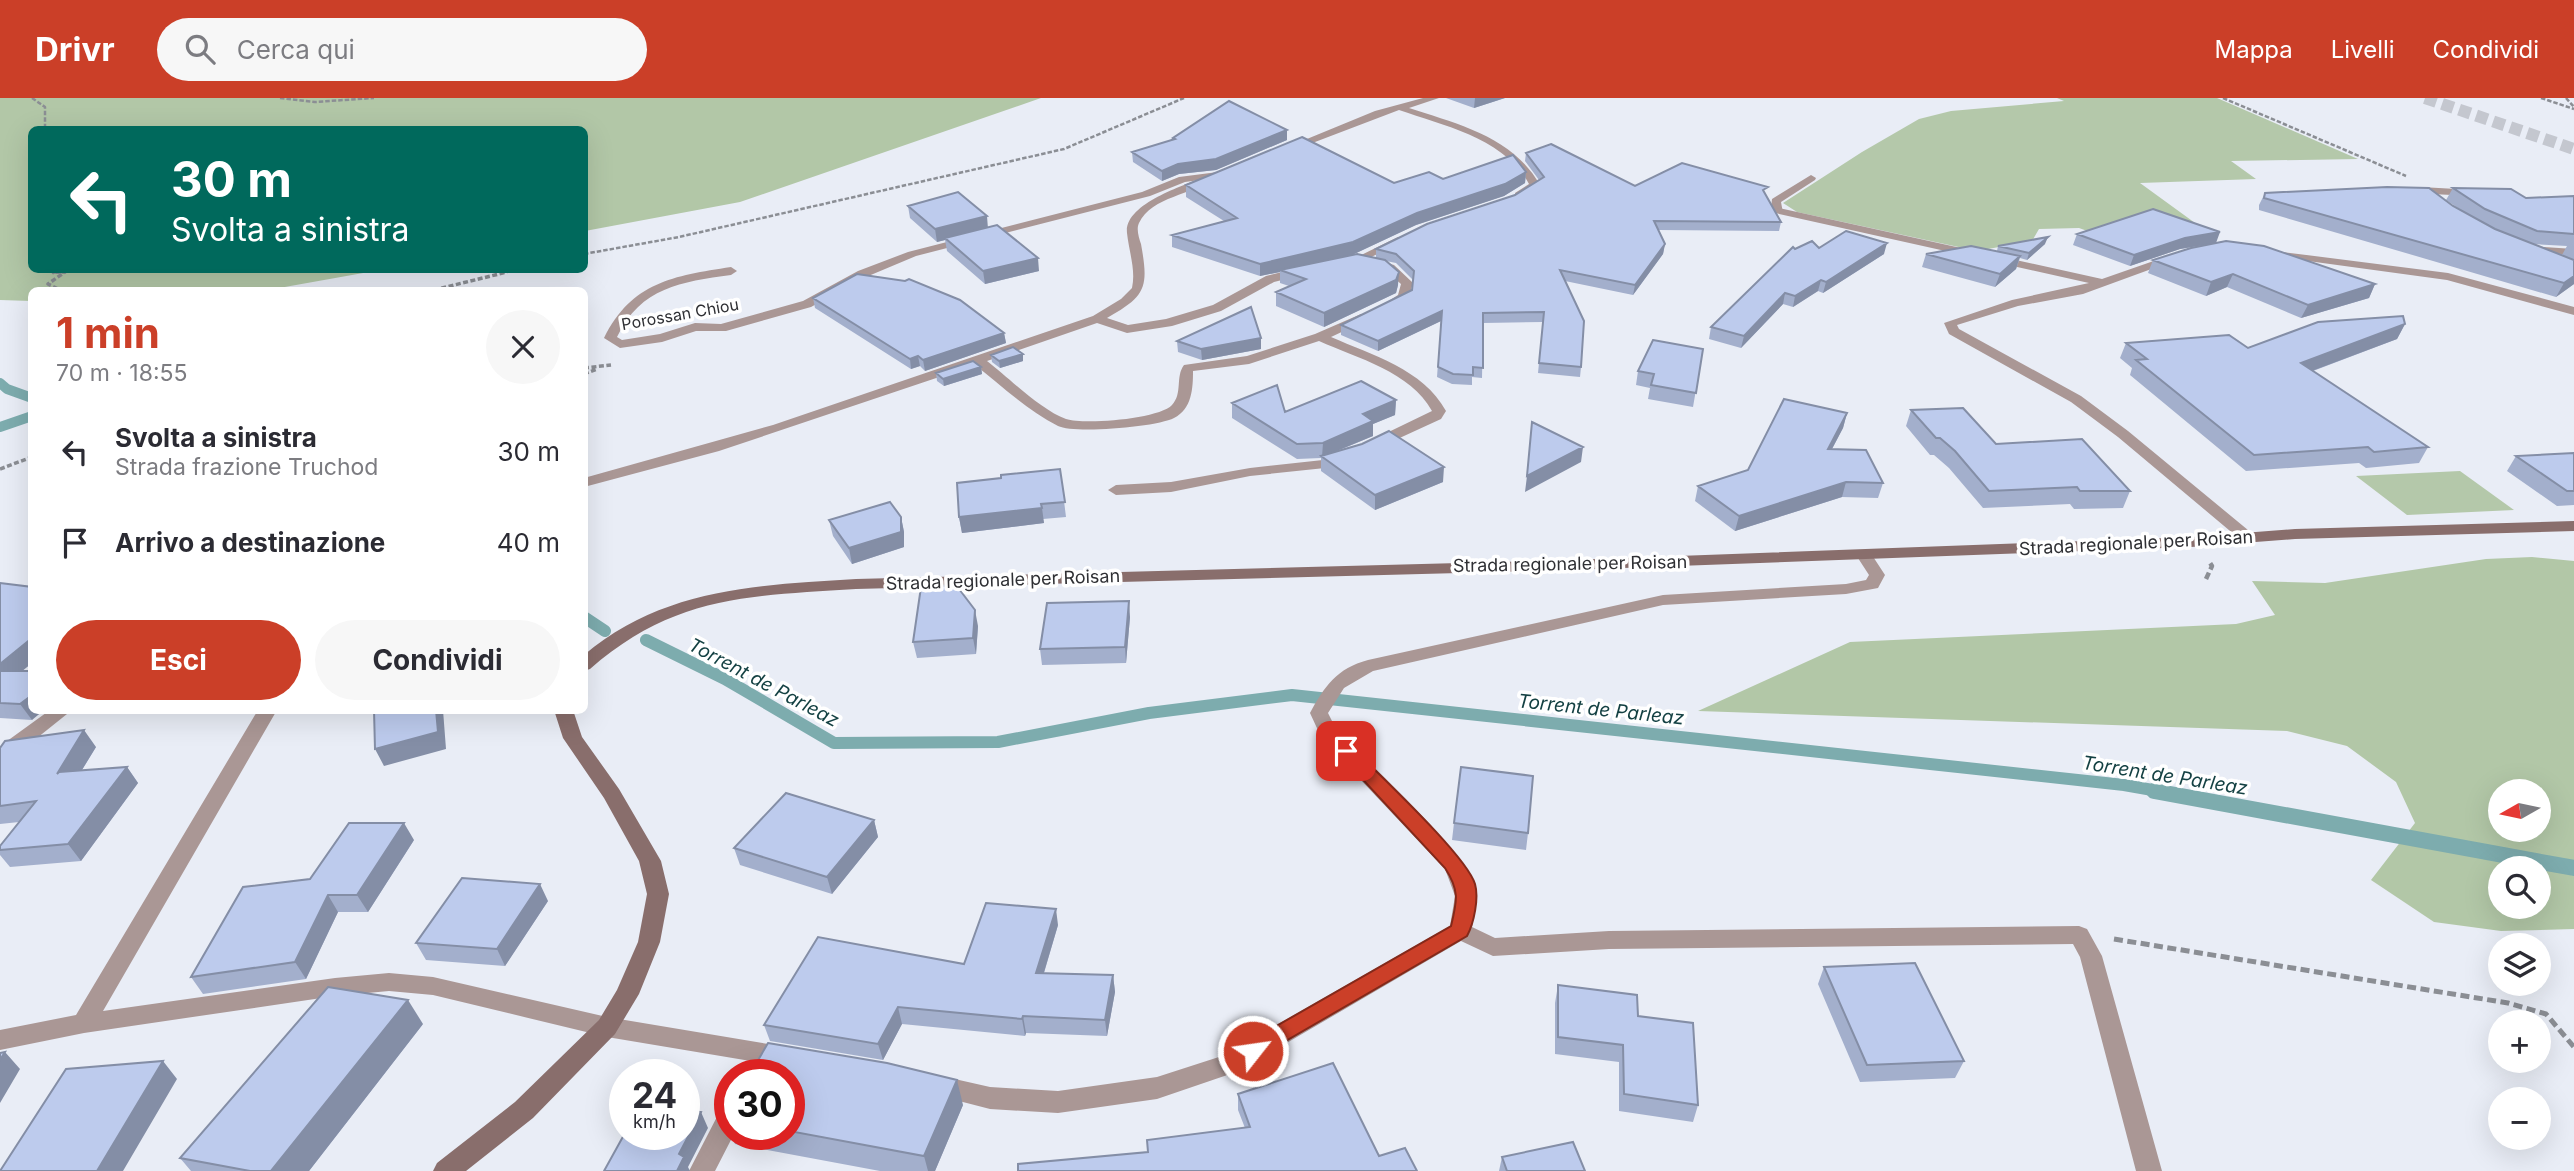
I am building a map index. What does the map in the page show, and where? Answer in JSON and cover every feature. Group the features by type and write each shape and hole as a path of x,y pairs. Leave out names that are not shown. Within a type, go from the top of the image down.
{"main road":[{"name":"Strada regionale per Roisan","path":"588,661 626,631 665,610 745,592 856,584 1864,555 2574,526"},
{"path":"446,1171 524,1110 607,1027 627,993 649,942 658,894 650,861 612,794 573,738 564,714"}],"street":[{"path":"1279,152 1398,107 1434,98"},
{"path":"1398,107 1490,141 1515,157 1532,176 1535,185 1509,200"},
{"name":"Porossan Chiou","path":"588,482 689,457 797,423 1097,319 1127,302 1142,279 1132,229 1136,218 1162,201 1224,173 1182,179 1146,194 912,254 862,274 807,304 721,328 695,327 662,338 620,344 610,338 617,318 645,292 696,276 731,271"},
{"path":"1811,178 1776,201 1775,207 1779,211 2104,283"},
{"path":"2421,190 2482,194"},
{"path":"2421,190 2438,207"},
{"path":"976,359 1044,412 1065,424 1138,423 1170,415 1182,403 1187,386 1186,372 1189,368 1249,360 1320,337 1404,297 1407,283 1390,268 1351,261 1410,234"},
{"path":"2562,264 2520,246 2574,253"},
{"path":"2258,252 2448,277 2574,311"},
{"path":"2179,256 2080,291 2016,303 1950,323 1954,331 2076,400 2123,435 2248,538"},
{"path":"1097,319 1127,328 1168,323 1217,308 1270,279 1317,268"},
{"path":"1116,490 1171,487 1250,472 1325,464 1356,453 1437,416 1439,411 1436,401 1410,379 1320,337"},
{"path":"922,1082 990,1098 1058,1102 1157,1088 1230,1064 1460,931 1466,902 1465,884 1452,863 1329,734 1319,713 1336,682 1347,674 1368,666 1662,600 1846,589 1872,584 1877,575 1864,555"},
{"path":"0,762 10,749 58,714"},
{"path":"84,1023 167,877 266,714"},
{"path":"1460,931 1493,947 1609,940 2079,935 2091,956 2149,1171"},
{"path":"0,1040 84,1023 335,987 389,982 433,986 737,1059"},
{"path":"702,1171 714,1148"}],"path":[{"path":"32,98 45,107 45,126"},
{"path":"280,98 300,103 327,103 374,98"},
{"path":"588,253 679,237 1064,149 1184,98"},
{"path":"2223,98 2395,170 2412,179 2421,190"},
{"path":"2541,98 2574,108"},
{"path":"2566,98 2574,108"},
{"path":"54,287 48,284 64,273"},
{"path":"446,287 501,273"},
{"path":"588,370 601,367"},
{"path":"0,469 28,458"},
{"path":"2079,935 2193,950 2508,1003 2546,1014 2574,1048"}],"green space":[{"path":"0,98 1041,98 740,202 588,230 588,126 28,126 28,273 363,273 285,287 28,287 28,301 0,300"},
{"path":"2057,98 2217,98 2358,159 2231,161 2256,179 2140,183 2213,236 2093,233 2079,228 2039,229 2032,241 1977,251 1797,212 1783,203 1919,119 1951,111 2064,101"},
{"path":"2460,471 2514,510 2407,515 2356,476"},
{"path":"2532,557 2574,561 2574,929 2501,931 2434,922 2371,880 2415,823 2396,782 2347,746 2287,731 1698,711 1850,642 2236,624 2275,615 2252,581 2325,583 2486,559"}],"building":[{"path":"1229,101 1287,130 1216,159 1178,164 1162,171 1132,152 1175,139 1173,138"},
{"path":"1302,137 1394,183 1429,172 1443,179 1513,155 1526,172 1505,184 1417,213 1353,242 1260,264 1172,235 1237,218 1186,185"},
{"path":"1551,144 1635,186 1682,163 1768,187 1763,190 1781,222 1654,221 1665,244 1635,285 1560,270 1584,321 1581,367 1539,363 1544,312 1483,313 1483,368 1473,367 1473,375 1453,374 1438,367 1442,311 1378,341 1341,325 1412,290 1414,271 1396,254 1376,249 1427,224 1515,195 1544,177 1526,153"},
{"path":"2387,187 2429,188 2453,206 2495,229 2574,260 2574,276 2564,283 2264,198 2265,193"},
{"path":"2453,188 2511,189 2526,198 2574,196 2574,234 2537,231 2485,209"},
{"path":"958,192 987,216 935,229 908,206"},
{"path":"2153,209 2220,232 2185,238 2134,255 2077,234"},
{"path":"997,225 1038,258 983,271 945,238"},
{"path":"1846,231 1887,243 1826,282 1821,280 1795,296 1785,293 1744,336 1711,327 1793,247 1795,249 1812,241 1819,248"},
{"path":"2048,237 2029,253 1998,246"},
{"path":"2226,241 2264,246 2375,284 2308,305 2233,274 2211,282 2153,260"},
{"path":"1971,246 2020,256 2000,274 1926,254"},
{"path":"1357,254 1385,260 1399,272 1396,280 1324,313 1276,292 1306,279 1280,270"},
{"path":"857,274 905,281 909,279 960,300 1004,333 923,360 918,356 910,359 813,298"},
{"path":"1251,307 1261,338 1201,349 1177,341"},
{"path":"2403,316 2405,324 2301,363 2428,447 2374,452 2368,447 2254,455 2136,360 2147,359 2126,343 2229,335 2248,348 2318,322"},
{"path":"1653,340 1703,349 1696,393 1651,385 1654,374 1638,371"},
{"path":"1013,347 1023,354 999,361 991,355"},
{"path":"973,361 981,367 943,379 936,373"},
{"path":"1361,381 1396,400 1363,414 1373,421 1323,443 1297,444 1232,403 1277,385 1285,412"},
{"path":"1784,399 1847,413 1828,449 1866,450 1883,483 1846,482 1739,516 1698,486 1748,470"},
{"path":"1963,408 1996,444 2082,439 2130,491 2080,491 2077,487 1989,491 1955,451 1940,438 1936,438 1911,410"},
{"path":"1532,422 1583,447 1527,476"},
{"path":"1389,431 1444,467 1375,495 1321,456 1362,444"},
{"path":"2574,453 2574,491 2567,491 2516,456"},
{"path":"1060,469 1065,502 1041,504 1042,508 959,517 957,483"},
{"path":"890,502 901,517 901,532 849,548 829,520"},
{"path":"0,583 28,586 28,641 0,664"},
{"path":"956,585 975,610 973,638 913,642 921,587"},
{"path":"1129,601 1125,647 1040,649 1047,603"},
{"path":"0,671 28,671 28,698 20,704 0,703"},
{"path":"374,714 436,714 438,732 375,749"},
{"path":"84,730 57,774 127,767 68,844 0,850 0,846 36,801 0,806 0,748 5,741"},
{"path":"1461,767 1533,776 1528,833 1454,823"},
{"path":"786,793 874,820 827,877 734,848"},
{"path":"349,823 404,823 357,895 328,895 295,962 191,977 243,887 310,879"},
{"path":"462,878 540,884 497,949 416,943"},
{"path":"986,903 1056,909 1036,973 1113,975 1105,1020 1023,1016 1022,1019 898,1007 878,1044 764,1025 818,937 964,964"},
{"path":"1915,963 1964,1061 1867,1065 1824,967"},
{"path":"1558,985 1637,995 1638,1016 1693,1023 1698,1105 1624,1094 1623,1045 1558,1037"},
{"path":"328,987 408,1000 271,1171 250,1171 180,1158"},
{"path":"768,1043 887,1063 957,1080 924,1156 805,1134 805,1059 759,1059"},
{"path":"163,1061 97,1171 0,1171 66,1069"},
{"path":"1333,1063 1379,1156 1405,1148 1417,1171 1018,1171 1018,1164 1148,1152 1147,1140 1250,1127 1238,1094"},
{"path":"1573,1142 1585,1171 1507,1171 1502,1157"},
{"path":"616,1150 681,1150 679,1154 684,1157 677,1171 604,1171"}],"waterway":[{"name":"Torrent de Parleaz","path":"0,383 7,389 28,397"},
{"path":"0,427 28,417"},
{"name":"Torrent de Parleaz","path":"588,620 605,631"},
{"name":"Torrent de Parleaz","path":"646,640 725,679 834,743 998,742 1149,713 1292,695 2124,785 2164,792"},
{"name":"Torrent de Parleaz","path":"2154,791 2574,868"}],"tunnel":[{"path":"2425,98 2574,149"}],"route":[{"path":"1253,1051 1460,931 1466,902 1465,884 1452,863 1346,751"}]}
